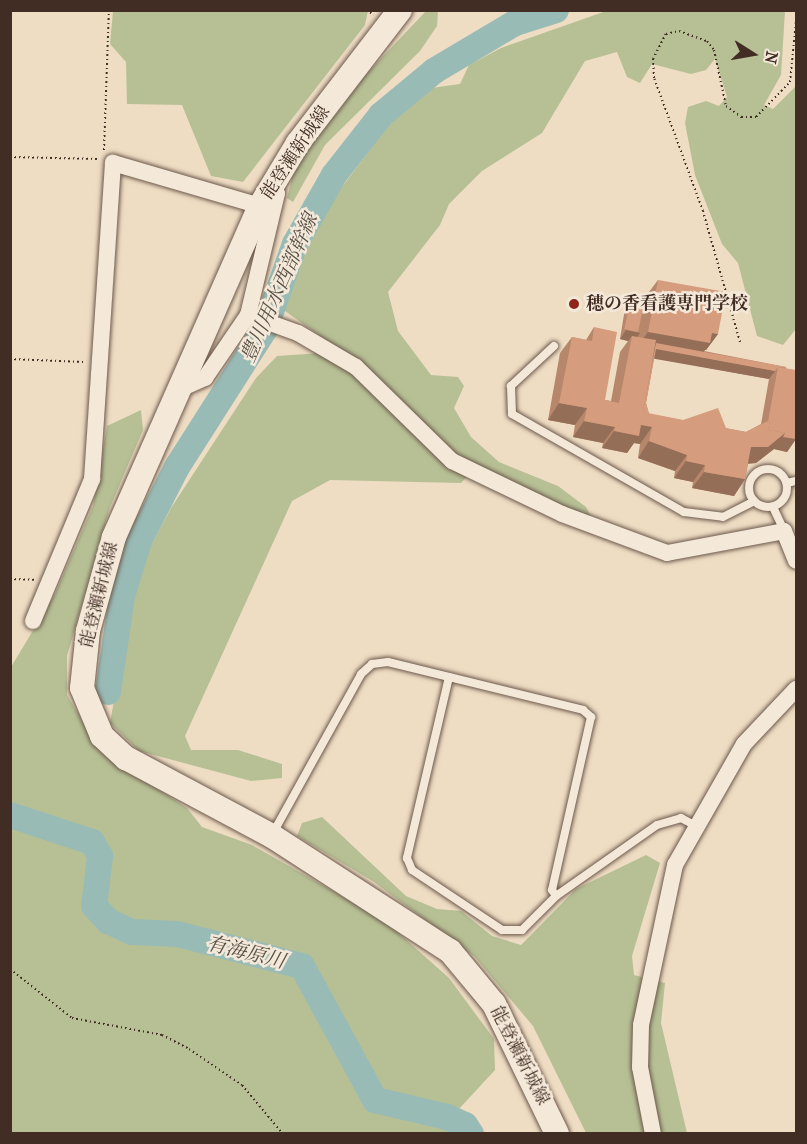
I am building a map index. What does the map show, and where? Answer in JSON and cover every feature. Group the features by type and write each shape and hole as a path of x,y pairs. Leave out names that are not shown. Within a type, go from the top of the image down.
{"main road":[{"name":"能登瀬新城線","path":"400,10 265,197 114,537 88,631 82,688 102,736 126,758 272,836 450,951 494,1004 557,1134"}],"street":[{"path":"33,621 46,582 93,479 113,163 265,197 277,193 252,316 205,378 178,390"},
{"path":"252,316 277,325 356,367 452,461 612,536 667,553 784,531 796,561"},
{"path":"653,1134 640,1068 641,1025 663,908 694,825 744,744 796,689"}],"lane":[{"path":"554,345 511,386 512,414 684,512 723,517 754,501 773,507 784,531"},
{"path":"754,501 749,489 758,472 776,470 787,483 786,495 773,507"},
{"path":"787,483 796,480"},
{"path":"272,836 372,664 388,662 583,710 591,717 552,890 556,896"},
{"path":"449,677 407,858 412,870 513,933 556,896 657,825 681,818 694,825"}],"path":[{"path":"10,157 103,159 109,10"},
{"path":"740,342 703,211 654,78 653,59 666,34 679,31 707,41 714,50 726,106 741,117 756,117 790,82 796,21"},
{"path":"10,359 102,363"},
{"path":"10,579 46,582"},
{"path":"10,969 72,1018 162,1035 189,1049 242,1085 284,1134"}],"green space":[{"path":"113,10 368,11 365,25 243,182 211,176 182,105 127,104 126,62 110,44"},
{"path":"609,10 785,11 781,75 764,105 773,109 796,86 796,329 783,345 757,336 738,263 722,244 695,175 685,123 688,107 706,101 719,106 727,97 715,59 706,70 691,74 652,64 640,83 627,77 617,52 585,61 542,133 482,171 449,204 440,225 388,292 398,331 431,375 458,377 464,386 454,408 471,437 499,462 558,486 586,507 594,522 475,468 461,483 330,480 292,501 185,736 191,750 238,750 282,764 282,778 251,781 139,751 110,723 137,572 171,508 256,378 277,356 322,353 326,340 285,311 285,292 319,217 401,109 431,88 460,84 469,65 501,48"},
{"path":"426,11 438,11 437,26 420,51 325,145 293,202 287,198 295,166 323,120"},
{"path":"141,410 143,430 110,507 67,656 67,695 101,752 187,808 202,827 252,845 384,920 449,978 494,1039 495,1070 458,1110 456,1133 11,1134 11,667 55,594 93,506 107,426"},
{"path":"322,817 406,896 437,909 461,911 492,936 521,945 576,889 646,855 660,863 632,956 634,975 665,983 661,1023 687,1133 586,1133 533,1026 474,956 374,882 297,836 302,823"}],"building":[{"path":"658,280 726,292 718,334 712,333 710,343 648,332"},
{"path":"632,293 646,296 638,332 624,329"},
{"path":"594,327 617,332 605,400 619,403 632,336 656,340 643,412 683,420 718,408 726,428 746,432 770,420 768,430 785,433 768,447 751,447 745,479 704,472 705,465 686,461 687,455 649,441 652,427 641,425 639,436 614,431 615,427 584,421 587,408 559,403 572,337 592,341"},
{"path":"656,343 786,368 778,367 775,371 656,349 646,403 649,414 643,412"},
{"path":"778,367 796,370 796,439 783,437 785,433 768,430"}],"waterway":[{"name":"豊川用水西部幹線","path":"108,692 122,596 139,541 177,467 265,329 295,244 334,175 381,115 434,71 515,23 556,10"},
{"name":"有海原川","path":"10,815 92,842 100,856 94,906 108,921 132,932 177,934 302,966 375,1100 447,1117 465,1125 471,1134"}],"place":[{"name":"穂の香看護専門学校","path":"574,304"}]}
